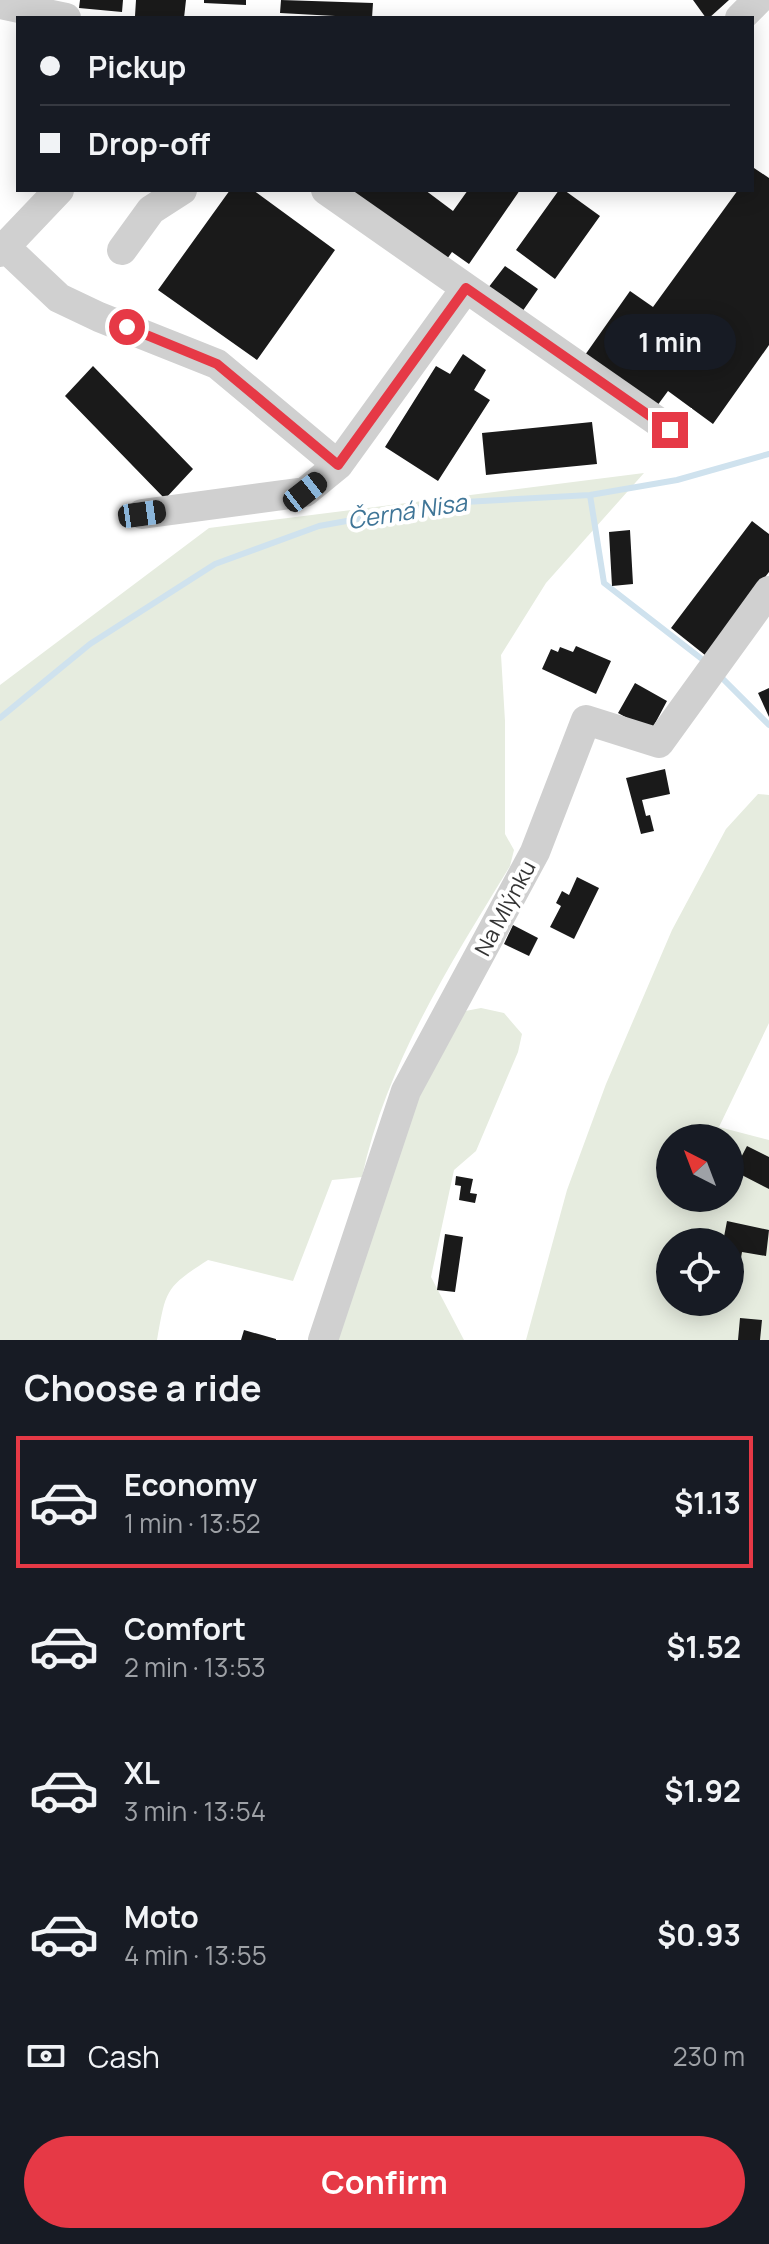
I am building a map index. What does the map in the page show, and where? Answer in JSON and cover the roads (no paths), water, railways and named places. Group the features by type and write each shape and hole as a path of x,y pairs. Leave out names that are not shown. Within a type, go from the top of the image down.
{"street":[{"path":"742,16 758,0"},
{"path":"0,4 57,16"},
{"path":"57,192 2,250 59,298 217,364 338,465"},
{"path":"122,250 151,210 179,192"},
{"path":"329,192 670,430"},
{"path":"142,514 305,492 338,465 466,288"},
{"name":"Na Mlýnku","path":"323,1340 406,1091 535,852 586,720 659,743 769,591"}],"waterway":[{"name":"Černá Nisa","path":"0,718 90,644 215,564 319,526 446,503 590,495 677,480 769,454"},
{"path":"590,495 604,583 707,663"},
{"path":"718,674 769,725"}]}
